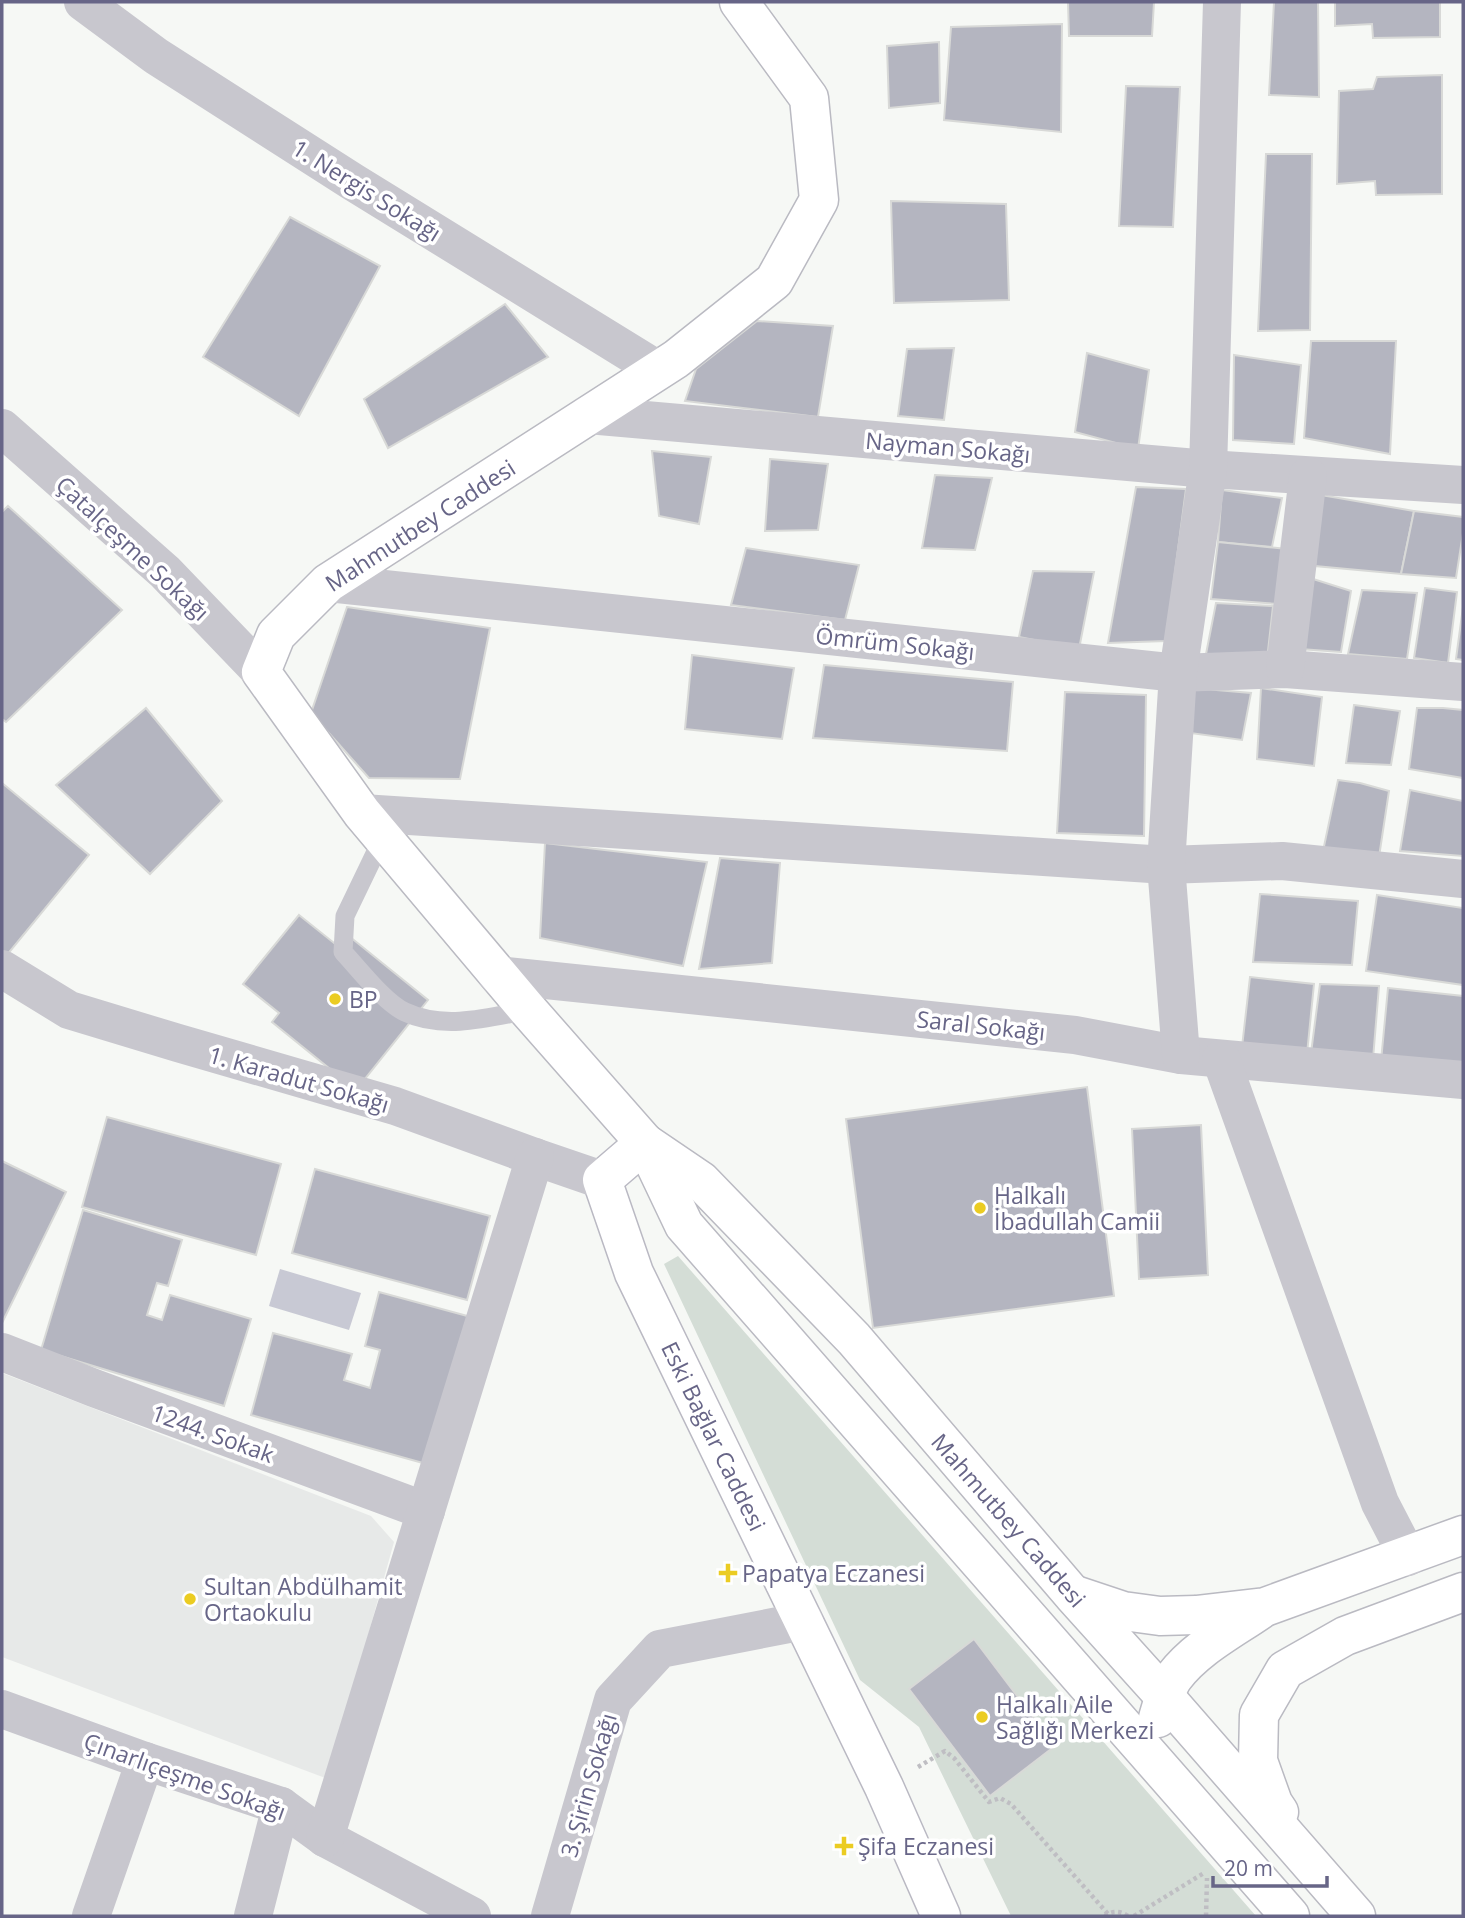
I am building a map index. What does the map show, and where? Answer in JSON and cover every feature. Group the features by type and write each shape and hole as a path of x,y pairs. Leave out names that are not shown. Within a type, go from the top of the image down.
{"main road":[{"name":"Mahmutbey Caddesi","path":"739,2 809,98 819,201 774,281 676,359 327,583 276,635 261,672 372,825 497,975 645,1143 701,1181 845,1329 1073,1595 1356,1916"},
{"name":"Mahmutbey Caddesi","path":"645,1143 684,1225 1290,1916"},
{"path":"602,1180 645,1143"},
{"name":"Eski Bağlar Caddesi","path":"602,1180 635,1273 884,1787 941,1916"},
{"path":"1073,1595 1123,1611 1160,1616 1265,1607 1463,1535"},
{"path":"1309,1862 1273,1803 1258,1762 1259,1715 1285,1670 1345,1636 1461,1595"},
{"path":"1157,1765 1154,1730 1173,1679 1206,1646 1265,1607"}],"street":[{"name":"1. Nergis Sokağı","path":"83,2 156,56 353,182 657,370"},
{"path":"1181,1055 1166,865 1178,673 1208,470 1222,2"},
{"name":"Nayman Sokağı","path":"588,415 1208,470 1463,485"},
{"name":"Çatalçeşme Sokağı","path":"2,428 165,572 261,672"},
{"path":"1284,669 1308,476"},
{"name":"Ömrüm Sokağı","path":"327,583 1178,673 1284,669 1463,682"},
{"path":"372,825 1166,865 1282,861 1463,879"},
{"name":"1. Karadut Sokağı","path":"2,969 69,1010 394,1106 602,1180"},
{"name":"Saral Sokağı","path":"497,975 1075,1035 1181,1055 1463,1080"},
{"path":"1221,1059 1380,1503 1408,1557"},
{"path":"325,1838 535,1157"},
{"name":"1244. Sokak","path":"2,1352 426,1511"},
{"name":"3. Şirin Sokağı","path":"550,1916 613,1700 660,1649 804,1621"},
{"name":"Çınarlıçeşme Sokağı","path":"2,1709 145,1761 281,1805 325,1838 472,1916"},
{"path":"90,1916 145,1761"},
{"path":"254,1916 281,1805"}],"lane":[{"path":"372,825 345,916 343,952 384,996 404,1012 438,1022 489,1018 528,1010"}],"path":[{"path":"884,1787 946,1751 989,1802 1000,1798 1011,1804 1106,1915 1121,1912 1128,1916"},
{"path":"1134,1916 1207,1870 1206,1916"}],"shaded area":[{"path":"678,1256 1256,1916 1011,1916 919,1727 860,1680 664,1264"},
{"path":"280,1269 361,1293 349,1330 269,1306"},
{"name":"Sultan Abdülhamit Ortaokulu","path":"2,1373 371,1516 394,1542 328,1779 2,1657"}],"building":[{"path":"1068,2 1154,2 1152,36 1069,36"},
{"path":"1274,2 1318,2 1319,97 1269,95"},
{"path":"1335,2 1440,2 1440,37 1373,38 1372,24 1335,26"},
{"path":"1062,24 1061,132 944,120 951,27"},
{"path":"939,42 940,103 889,108 887,46"},
{"path":"1442,75 1442,194 1376,195 1375,181 1337,184 1339,91 1373,89 1377,77"},
{"path":"1126,86 1180,87 1173,227 1119,226"},
{"path":"1266,154 1312,154 1310,330 1258,331"},
{"path":"891,201 1006,204 1009,300 894,303"},
{"path":"290,217 380,266 299,416 203,357"},
{"path":"505,304 548,357 388,448 364,399"},
{"path":"757,321 833,326 818,417 685,401 696,369"},
{"path":"1311,341 1396,341 1390,454 1304,438"},
{"path":"954,348 944,420 898,416 907,349"},
{"path":"1087,353 1149,370 1138,449 1075,432"},
{"path":"1234,355 1301,365 1294,444 1233,440"},
{"path":"652,451 711,457 699,524 659,516"},
{"path":"770,459 828,464 818,530 765,531"},
{"path":"935,475 992,478 975,550 922,548"},
{"path":"1136,487 1186,489 1166,641 1108,643"},
{"path":"1222,490 1282,498 1272,547 1218,542"},
{"path":"1321,495 1414,511 1401,574 1315,566"},
{"path":"8,506 122,610 6,722 2,719 2,512"},
{"path":"1414,511 1463,517 1456,578 1401,574"},
{"path":"1218,542 1287,549 1278,604 1211,599"},
{"path":"746,548 859,565 845,620 731,605"},
{"path":"1033,571 1094,572 1079,649 1019,637"},
{"path":"1310,578 1351,591 1341,652 1300,649"},
{"path":"1425,588 1457,592 1448,663 1414,658"},
{"path":"1362,590 1417,593 1407,659 1348,654"},
{"path":"1216,603 1273,606 1267,660 1206,654"},
{"path":"347,607 490,628 460,779 369,778 311,713"},
{"path":"1463,607 1463,660 1456,659"},
{"path":"692,655 794,668 782,739 685,729"},
{"path":"824,665 1013,682 1007,751 813,738"},
{"path":"1193,688 1251,693 1242,740 1190,733"},
{"path":"1261,688 1322,697 1314,766 1257,759"},
{"path":"1065,692 1146,695 1144,836 1057,833"},
{"path":"1354,705 1400,711 1391,765 1346,763"},
{"path":"146,708 222,801 150,874 56,785"},
{"path":"1417,708 1463,710 1463,778 1409,769"},
{"path":"1338,780 1389,791 1379,857 1323,851"},
{"path":"2,783 89,855 2,961"},
{"path":"1410,790 1463,801 1463,856 1400,851"},
{"path":"545,843 707,862 683,966 540,938"},
{"path":"720,858 780,863 772,963 699,969"},
{"path":"1260,894 1358,901 1352,965 1253,962"},
{"path":"1377,895 1463,908 1463,985 1366,971"},
{"path":"299,915 334,943 344,932 428,1000 356,1090 272,1022 279,1013 243,984"},
{"path":"1250,977 1314,984 1307,1054 1242,1047"},
{"path":"1320,984 1379,986 1373,1059 1311,1053"},
{"path":"1388,988 1463,996 1463,1069 1381,1061"},
{"name":"Halkalı İbadullah Camii","path":"1087,1087 1114,1296 873,1328 846,1119"},
{"path":"107,1117 281,1164 256,1255 82,1207"},
{"path":"1201,1125 1208,1275 1139,1279 1132,1129"},
{"path":"2,1161 66,1192 2,1323"},
{"path":"315,1169 490,1216 467,1300 292,1253"},
{"path":"83,1210 182,1240 168,1286 157,1283 147,1315 162,1320 170,1295 251,1319 224,1406 41,1350"},
{"path":"379,1292 471,1317 430,1465 251,1415 273,1333 352,1354 344,1380 370,1388 380,1350 365,1346"},
{"name":"Halkalı Aile Sağlığı Merkezi","path":"974,1639 1055,1746 990,1796 909,1689"}],"place":[{"name":"BP","path":"335,999"},
{"name":"Halkalı İbadullah Camii","path":"980,1208"},
{"name":"Papatya Eczanesi","path":"728,1573"},
{"name":"Sultan Abdülhamit Ortaokulu","path":"190,1599"},
{"name":"Halkalı Aile Sağlığı Merkezi","path":"982,1717"},
{"name":"Şifa Eczanesi","path":"844,1846"}]}
